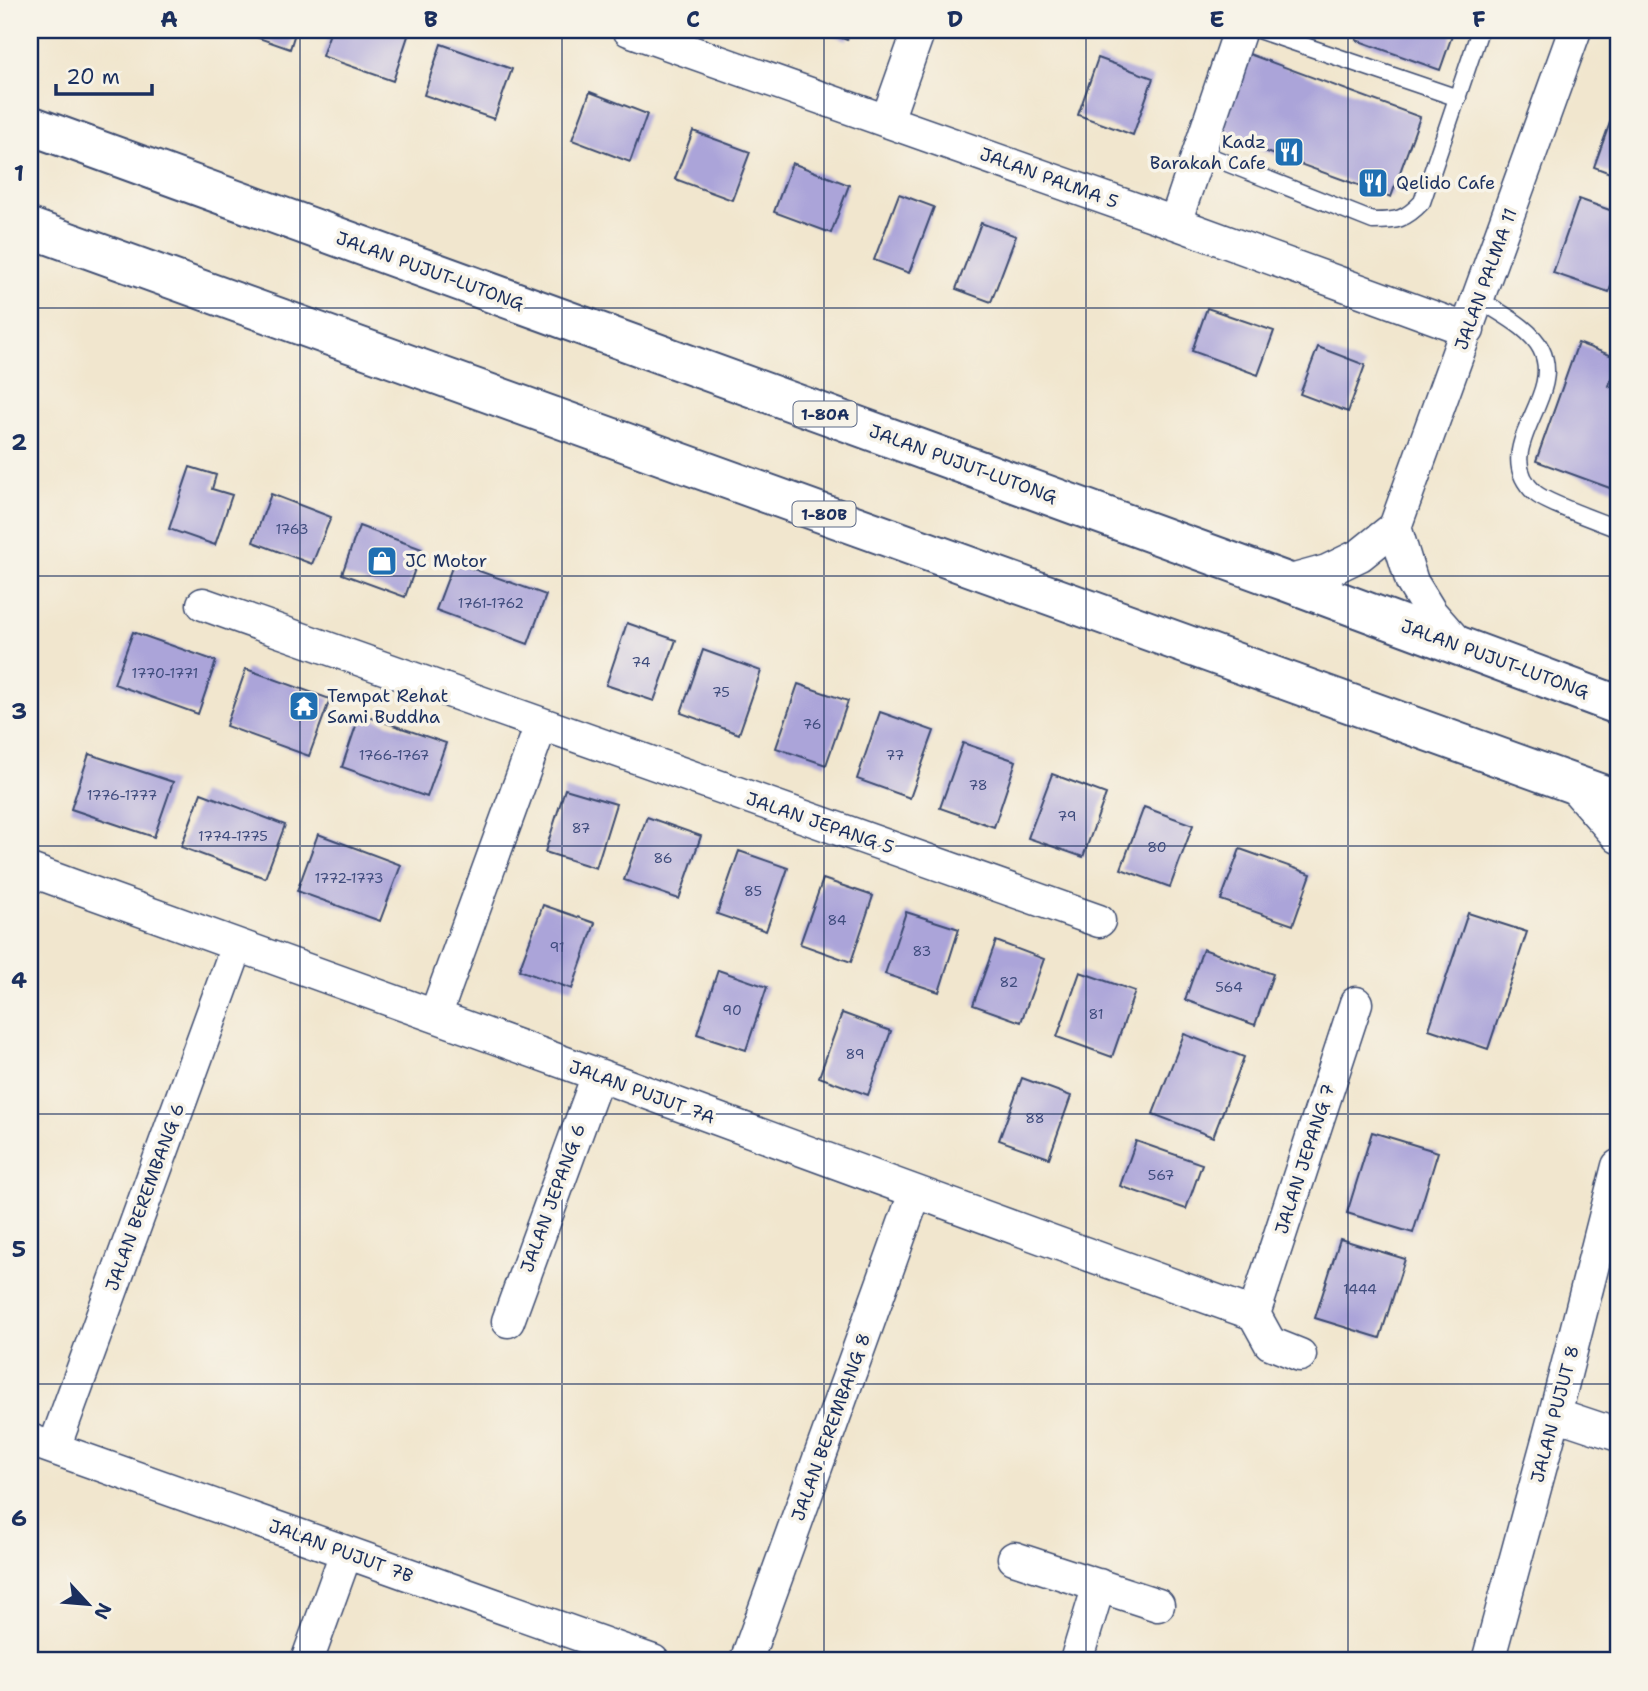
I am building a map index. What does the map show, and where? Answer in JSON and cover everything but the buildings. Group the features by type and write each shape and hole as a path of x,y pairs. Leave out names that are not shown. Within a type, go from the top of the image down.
{"highway":[{"name":"JALAN PUJUT-LUTONG","path":"30,125 1618,705"},
{"name":"1-80B","path":"30,228 1618,800"}],"street":[{"name":"JALAN PALMA 5","path":"629,30 887,120 1468,330"},
{"path":"887,120 919,30"},
{"path":"1175,223 1240,30"},
{"name":"JALAN PALMA 11","path":"1395,527 1575,30"},
{"path":"1287,582 1327,572 1360,555 1395,527 1412,582 1431,613 1460,646"},
{"name":"JALAN JEPANG 5","path":"203,604 1099,921"},
{"path":"435,1016 541,724"},
{"path":"1571,782 1618,837"},
{"name":"JALAN PUJUT 7A","path":"30,870 1254,1314"},
{"name":"JALAN BEREMBANG 6","path":"42,1444 237,946"},
{"name":"JALAN JEPANG 7","path":"1254,1314 1356,1003"},
{"name":"JALAN JEPANG 6","path":"508,1321 598,1075"},
{"name":"JALAN PUJUT 8","path":"1488,1661 1618,1166"},
{"name":"JALAN BEREMBANG 8","path":"746,1661 915,1193"},
{"path":"1254,1314 1270,1343 1300,1354"},
{"path":"1555,1414 1618,1435"},
{"name":"JALAN PUJUT 7B","path":"42,1444 653,1661"},
{"path":"307,1661 346,1553"},
{"path":"1014,1558 1158,1605"},
{"path":"1076,1661 1099,1585"}],"lane":[{"path":"1258,30 1458,98"},
{"path":"1199,152 1373,221 1392,221 1409,216 1422,202 1480,30"},
{"path":"1479,299 1523,330 1541,348 1548,373 1517,458 1521,477 1536,495 1618,529"}],"place":[{"name":"Kadz Barakah Cafe","path":"1289,152"},
{"name":"Qelido Cafe","path":"1373,183"},
{"name":"JC Motor","path":"382,561"},
{"name":"Tempat Rehat Sami Buddha","path":"304,706"}]}
